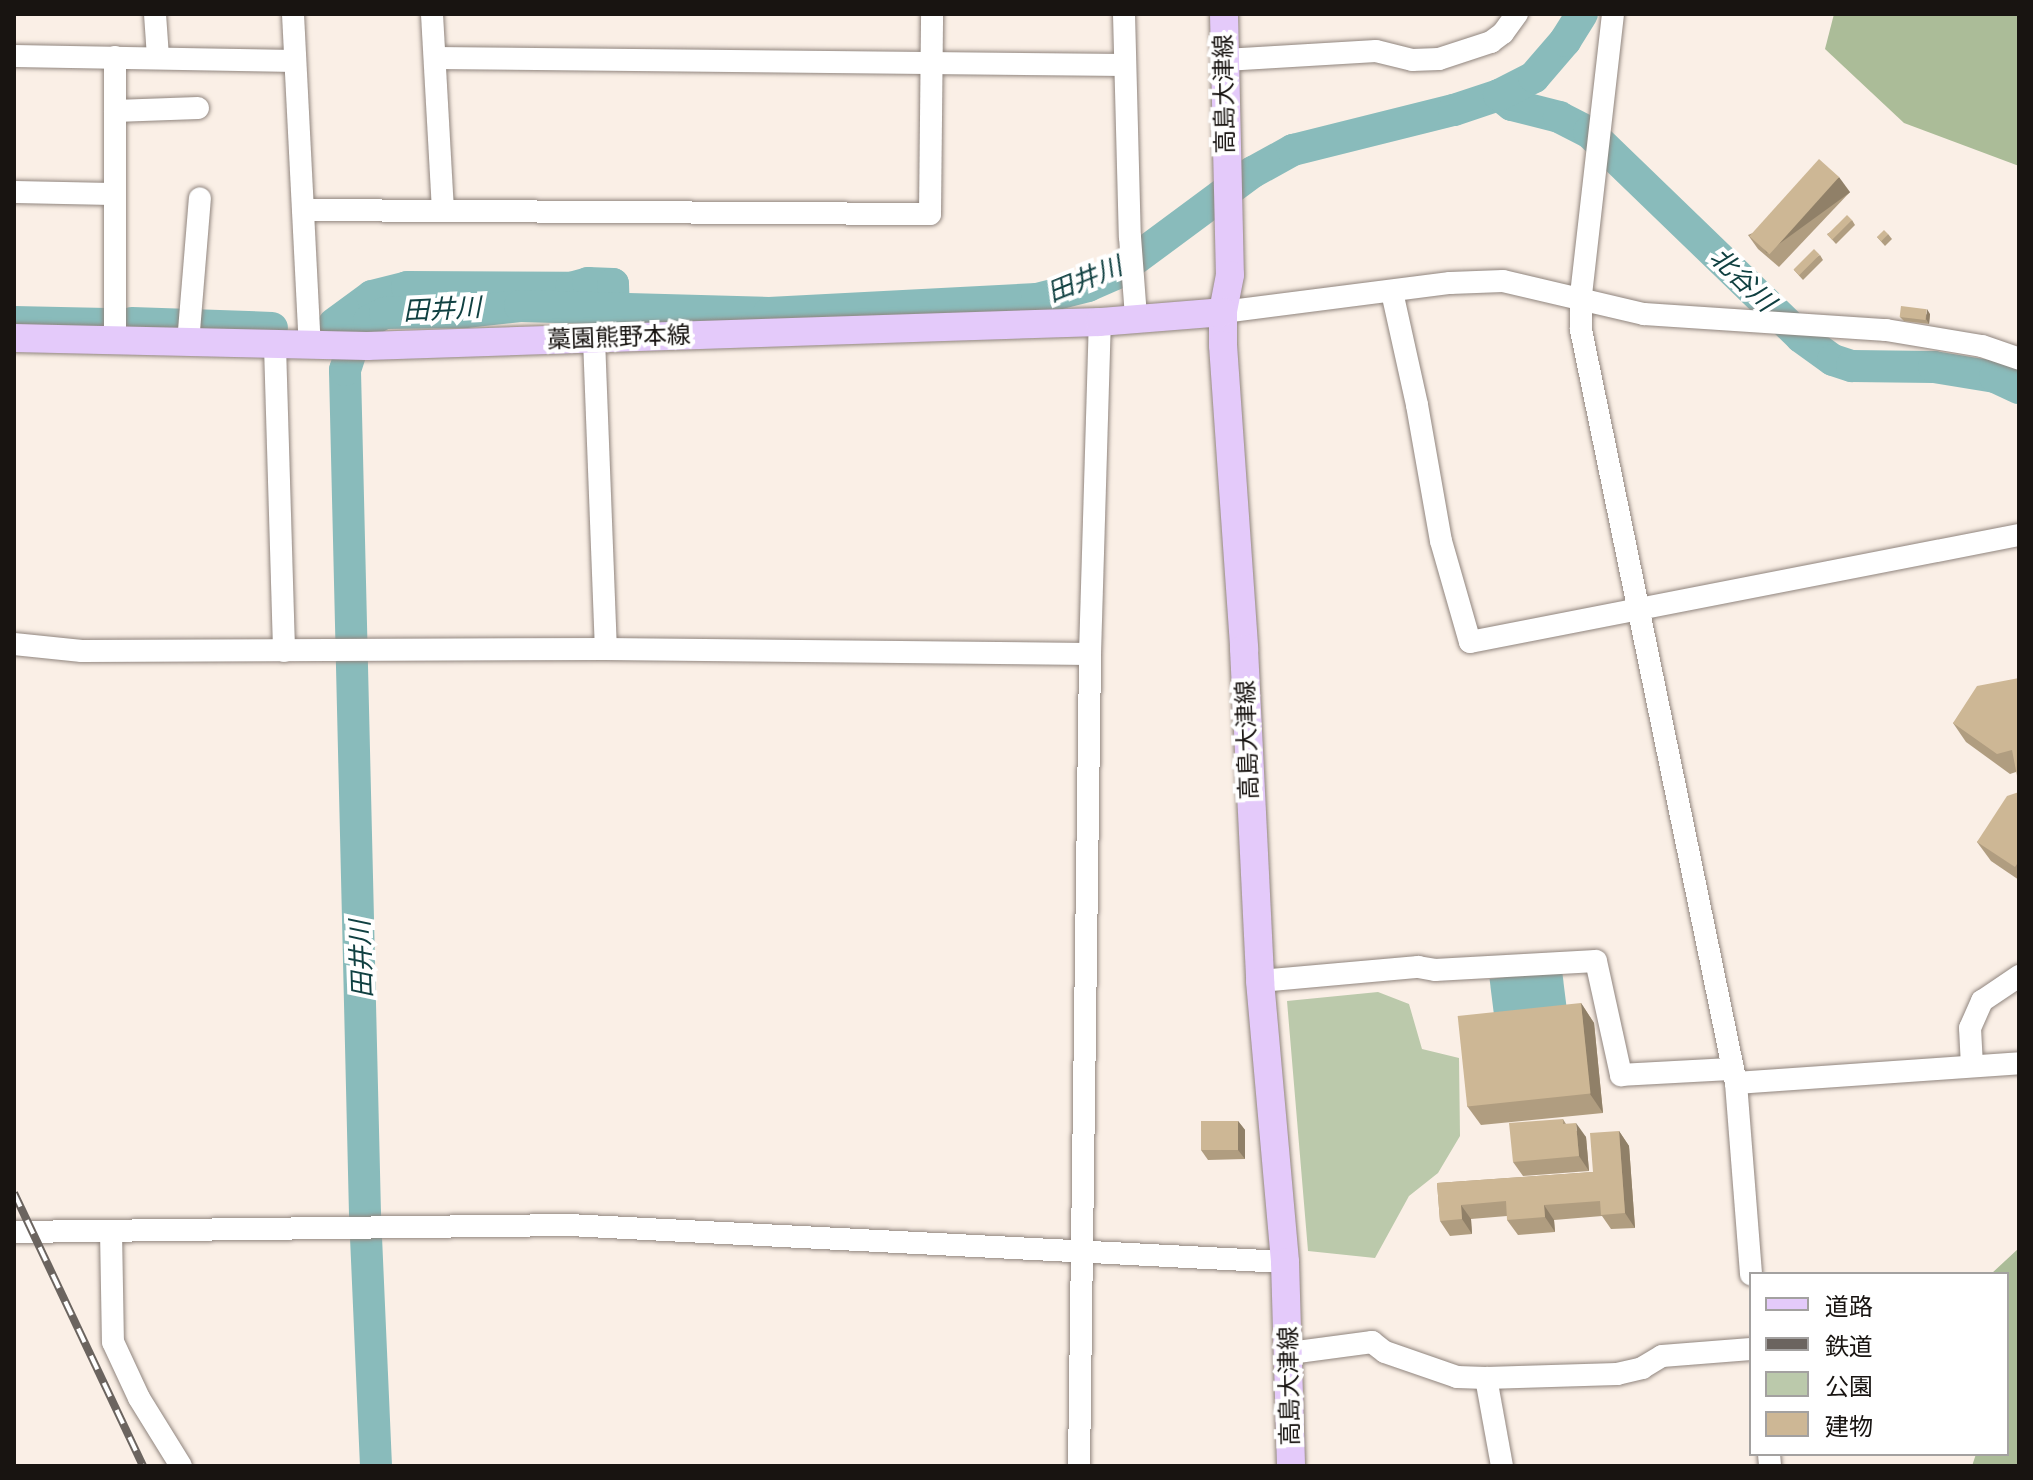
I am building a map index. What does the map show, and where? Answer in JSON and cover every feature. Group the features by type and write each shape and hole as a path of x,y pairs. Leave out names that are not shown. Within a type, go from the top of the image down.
{"main road":[{"name":"高島大津線","path":"1224,14 1230,275 1223,312 1260,981 1285,1262 1291,1466"},
{"name":"藁園熊野本線","path":"14,338 115,341 190,330 275,346 321,347 1100,322 1136,316 1223,312"}],"street":[{"path":"155,14 158,57"},
{"path":"293,14 303,210 321,347"},
{"path":"432,14 443,211"},
{"path":"303,210 930,214 932,14"},
{"path":"1124,14 1130,237 1136,316"},
{"path":"1225,60 1376,51 1412,60 1439,59 1491,42 1503,33 1517,14"},
{"path":"1613,14 1581,297 1581,330 1734,1076 1751,1272"},
{"path":"14,56 295,61"},
{"path":"115,57 115,341"},
{"path":"435,58 1125,65"},
{"path":"115,111 198,108"},
{"path":"14,192 113,194"},
{"path":"190,330 200,198"},
{"path":"1223,312 1450,283 1503,281 1644,314 1886,330 1982,346 2019,359"},
{"path":"1392,292 1417,405 1441,541 1470,642 2019,535"},
{"path":"1079,1466 1090,654 1100,322"},
{"path":"594,339 606,649"},
{"path":"275,346 284,651"},
{"path":"14,644 82,651 606,649 1090,654"},
{"path":"1260,981 1418,967 1435,970 1596,961 1621,1075 1734,1076 2019,1063"},
{"path":"1972,1066 1970,1028 1982,1001 2019,976"},
{"path":"14,1232 569,1225 1285,1262"},
{"path":"111,1231 113,1342 139,1398 181,1466"},
{"path":"1290,1353 1372,1342 1385,1352 1457,1377 1486,1378 1617,1374 1642,1368 1662,1356 1749,1349"},
{"path":"1486,1378 1502,1466"}],"green space":[{"path":"1834,14 2019,14 2019,166 1904,123 1825,49"},
{"path":"1378,992 1409,1004 1422,1049 1459,1058 1460,1136 1438,1173 1409,1196 1375,1258 1308,1251 1287,1001"},
{"path":"2019,1248 2019,1466 1972,1466 1975,1456 2009,1456 2009,1272 1993,1272"}],"water":[{"path":"1562,970 1567,1009 1494,1018 1490,979"}],"building":[{"path":"1819,159 1839,177 1769,254 1749,236"},
{"path":"1847,215 1852,220 1832,240 1827,235"},
{"path":"1884,230 1888,234 1881,241 1877,237"},
{"path":"1814,249 1820,255 1799,275 1793,270"},
{"path":"1901,306 1927,309 1925,320 1900,317"},
{"path":"2019,678 2019,786 2012,750 1997,754 1953,723 1977,686"},
{"path":"2019,792 2019,861 2015,867 1977,842 2007,796"},
{"path":"1581,1003 1591,1094 1467,1106 1458,1016"},
{"path":"1563,1119 1563,1124 1576,1123 1579,1156 1513,1162 1509,1123"},
{"path":"1201,1121 1238,1121 1238,1150 1201,1150"},
{"path":"1619,1131 1625,1213 1601,1215 1600,1201 1544,1205 1545,1217 1507,1220 1506,1201 1461,1205 1462,1219 1440,1221 1437,1183 1593,1172 1590,1133"}],"waterway":[{"name":"田井川","path":"376,1466 365,1214 345,370 355,339 369,321 385,313 465,312 520,306 769,313 1037,299 1088,286 1115,274 1253,172 1293,150 1454,110 1499,95 1534,77 1565,41 1582,14"},
{"name":"北谷川","path":"1499,95 1512,105 1559,117 1589,132 1801,337 1833,360 1852,366 1934,367 1995,377 2019,388"},
{"path":"334,324 372,296 407,287 571,288 588,283 613,284 614,309"},
{"path":"14,322 107,324"},
{"path":"132,323 272,328"}],"railway":[{"path":"14,1193 143,1466"}]}
